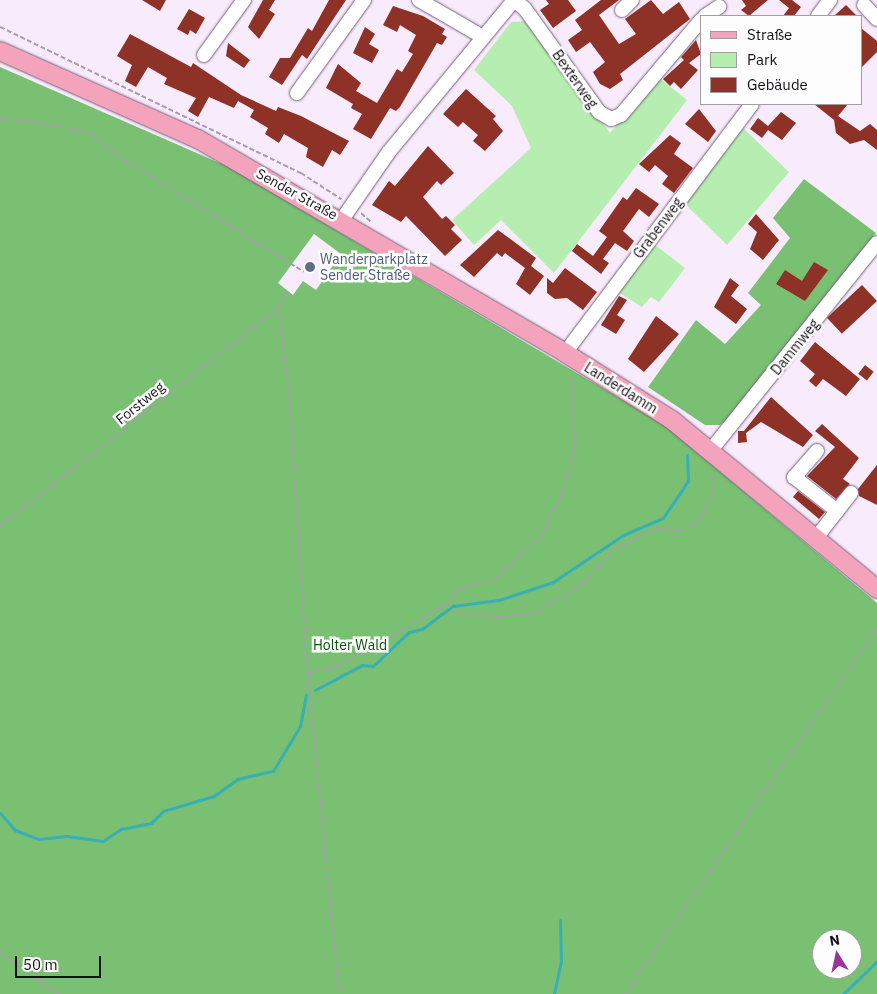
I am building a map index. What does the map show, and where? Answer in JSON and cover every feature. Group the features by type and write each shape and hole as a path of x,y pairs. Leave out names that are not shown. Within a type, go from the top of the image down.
{"main road":[{"name":"Sender Straße","path":"0,51 198,139 340,221"},
{"name":"Landerdamm","path":"340,221 565,353 711,450 876,587"}],"street":[{"path":"204,55 244,0"},
{"path":"297,92 364,0"},
{"path":"419,0 483,37"},
{"name":"Sender Straße","path":"340,221 388,153 514,0"},
{"name":"Bexterweg","path":"514,0 525,9 598,112 611,119 621,115 700,21"},
{"path":"819,15 830,0"},
{"path":"864,5 877,18"},
{"path":"706,15 718,7"},
{"name":"Grabenweg","path":"565,353 751,105"},
{"name":"Dammweg","path":"711,450 877,243"},
{"path":"817,451 794,477 837,510"},
{"path":"816,538 851,493"}],"path":[{"path":"0,117 90,132 112,152 304,272"},
{"name":"Forstweg","path":"0,526 278,308 289,292"},
{"path":"278,308 290,402 308,673 339,994"},
{"path":"308,673 336,667 446,605 458,589 494,580 539,539 562,494 575,450 576,420 565,353"},
{"path":"446,605 455,611 496,617 535,613 583,584 614,549 657,528 678,531 698,523 712,495 711,450"},
{"path":"625,994 877,629"},
{"path":"0,952 58,994"}],"green space":[{"path":"527,21 610,133 658,77 687,100 554,273 501,220 474,245 452,220 531,148 512,106 474,70 511,22"},
{"name":"Holter Wald","path":"0,67 231,168 663,424 877,603 877,994 0,994","holes":["314,234 341,254 316,290 303,281 293,295 278,283"]},
{"path":"743,128 789,172 727,245 685,204"},
{"path":"804,179 876,233 732,416 720,425 705,425 648,387 696,320 725,344 761,305 748,293 790,238 773,218"},
{"path":"654,244 685,268 659,302 651,297 642,307 618,292"}],"building":[{"path":"142,0 166,0 160,11"},
{"path":"263,0 275,0 269,10 275,14 259,39 248,27"},
{"path":"329,0 346,0 307,59 302,55 282,85 269,77 280,58 290,58 308,28 312,31"},
{"path":"546,0 568,0 576,11 553,28 540,10 549,4"},
{"path":"601,0 619,0 599,15 619,44 636,34 625,19 651,0 663,14 679,2 690,19 620,74 623,80 610,89 600,84 593,72 605,62 590,42 576,52 568,40 582,30 575,20"},
{"path":"742,0 768,0 750,15 741,10 746,6"},
{"path":"779,0 792,0 801,7 795,15 784,15 789,8"},
{"path":"846,5 856,15 835,15"},
{"path":"393,6 423,16 445,29 442,34 447,37 442,45 437,43 400,107 396,111 390,108 371,139 353,129 362,114 351,108 353,104 326,88 338,64 361,83 356,91 377,103 397,69 402,72 413,54 408,51 416,35 400,25 397,32 383,25"},
{"path":"189,9 205,18 196,34 190,30 188,35 177,29"},
{"path":"365,27 375,34 369,44 379,50 372,63 353,53"},
{"path":"862,29 877,41 877,52 862,67"},
{"path":"130,34 191,67 193,63 241,95 276,111 278,107 301,116 349,141 340,155 332,150 323,167 306,157 308,148 284,134 279,143 265,134 268,128 250,117 254,110 238,101 234,108 209,97 198,117 188,111 196,98 164,84 167,78 148,67 136,87 125,81 132,65 117,56"},
{"path":"696,40 700,55 689,63 698,70 681,89 674,82 670,86 663,79 684,60 681,57"},
{"path":"228,43 250,60 244,68 226,56"},
{"path":"466,89 496,116 493,119 503,131 485,151 473,141 478,135 463,122 458,127 443,114"},
{"path":"815,105 847,105 838,116 860,131 870,124 877,130 877,150 864,140 850,144 836,133 834,120"},
{"path":"699,109 716,131 708,142 685,124"},
{"path":"781,112 796,123 782,140 768,130 762,138 750,129 758,118 768,126"},
{"path":"670,135 681,143 674,154 693,168 674,193 662,184 668,176 655,165 649,172 639,164"},
{"path":"428,146 454,173 441,185 437,181 423,197 442,219 446,216 455,225 451,229 462,240 445,256 406,216 401,222 372,205 389,181 395,186"},
{"path":"636,188 659,204 649,217 639,209 623,231 634,241 627,251 615,243 603,259 609,263 601,274 572,251 577,244 593,256 607,237 599,231 623,197 627,200"},
{"path":"756,214 779,240 763,260 750,249 757,232 748,224"},
{"path":"498,230 536,258 531,266 544,276 530,295 516,284 525,268 505,253 502,257 497,253 474,277 460,265"},
{"path":"814,262 828,270 805,301 776,284 785,270 802,281"},
{"path":"565,268 597,292 583,310 567,298 555,299 547,293 547,278 553,283"},
{"path":"730,278 739,285 731,296 747,309 736,324 714,307"},
{"path":"862,285 877,301 842,334 827,318"},
{"path":"619,296 627,300 617,315 625,320 616,334 601,325"},
{"path":"656,316 679,334 644,372 628,359"},
{"path":"815,342 860,379 846,396 823,379 816,387 809,381 815,374 800,361"},
{"path":"865,365 874,372 867,380 858,374"},
{"path":"771,397 813,435 803,447 761,422 746,433 747,442 738,443 738,431 744,431"},
{"path":"822,424 859,458 843,479 850,484 836,499 807,476 835,447 815,431"},
{"path":"877,465 877,505 859,496 858,489"},
{"path":"798,491 825,512 819,519 793,497"}],"waterway":[{"path":"315,690 362,665 373,666 409,632 422,629 453,606 499,600 553,582 623,535 663,518 688,481 687,455"},
{"path":"0,813 15,830 39,839 67,836 103,841 121,829 151,823 163,811 214,796 237,779 273,771 300,726 306,695"},
{"path":"554,994 561,962 560,920"},
{"path":"843,994 877,961"}],"place":[{"name":"Wanderparkplatz Sender Straße","path":"310,267"}]}
